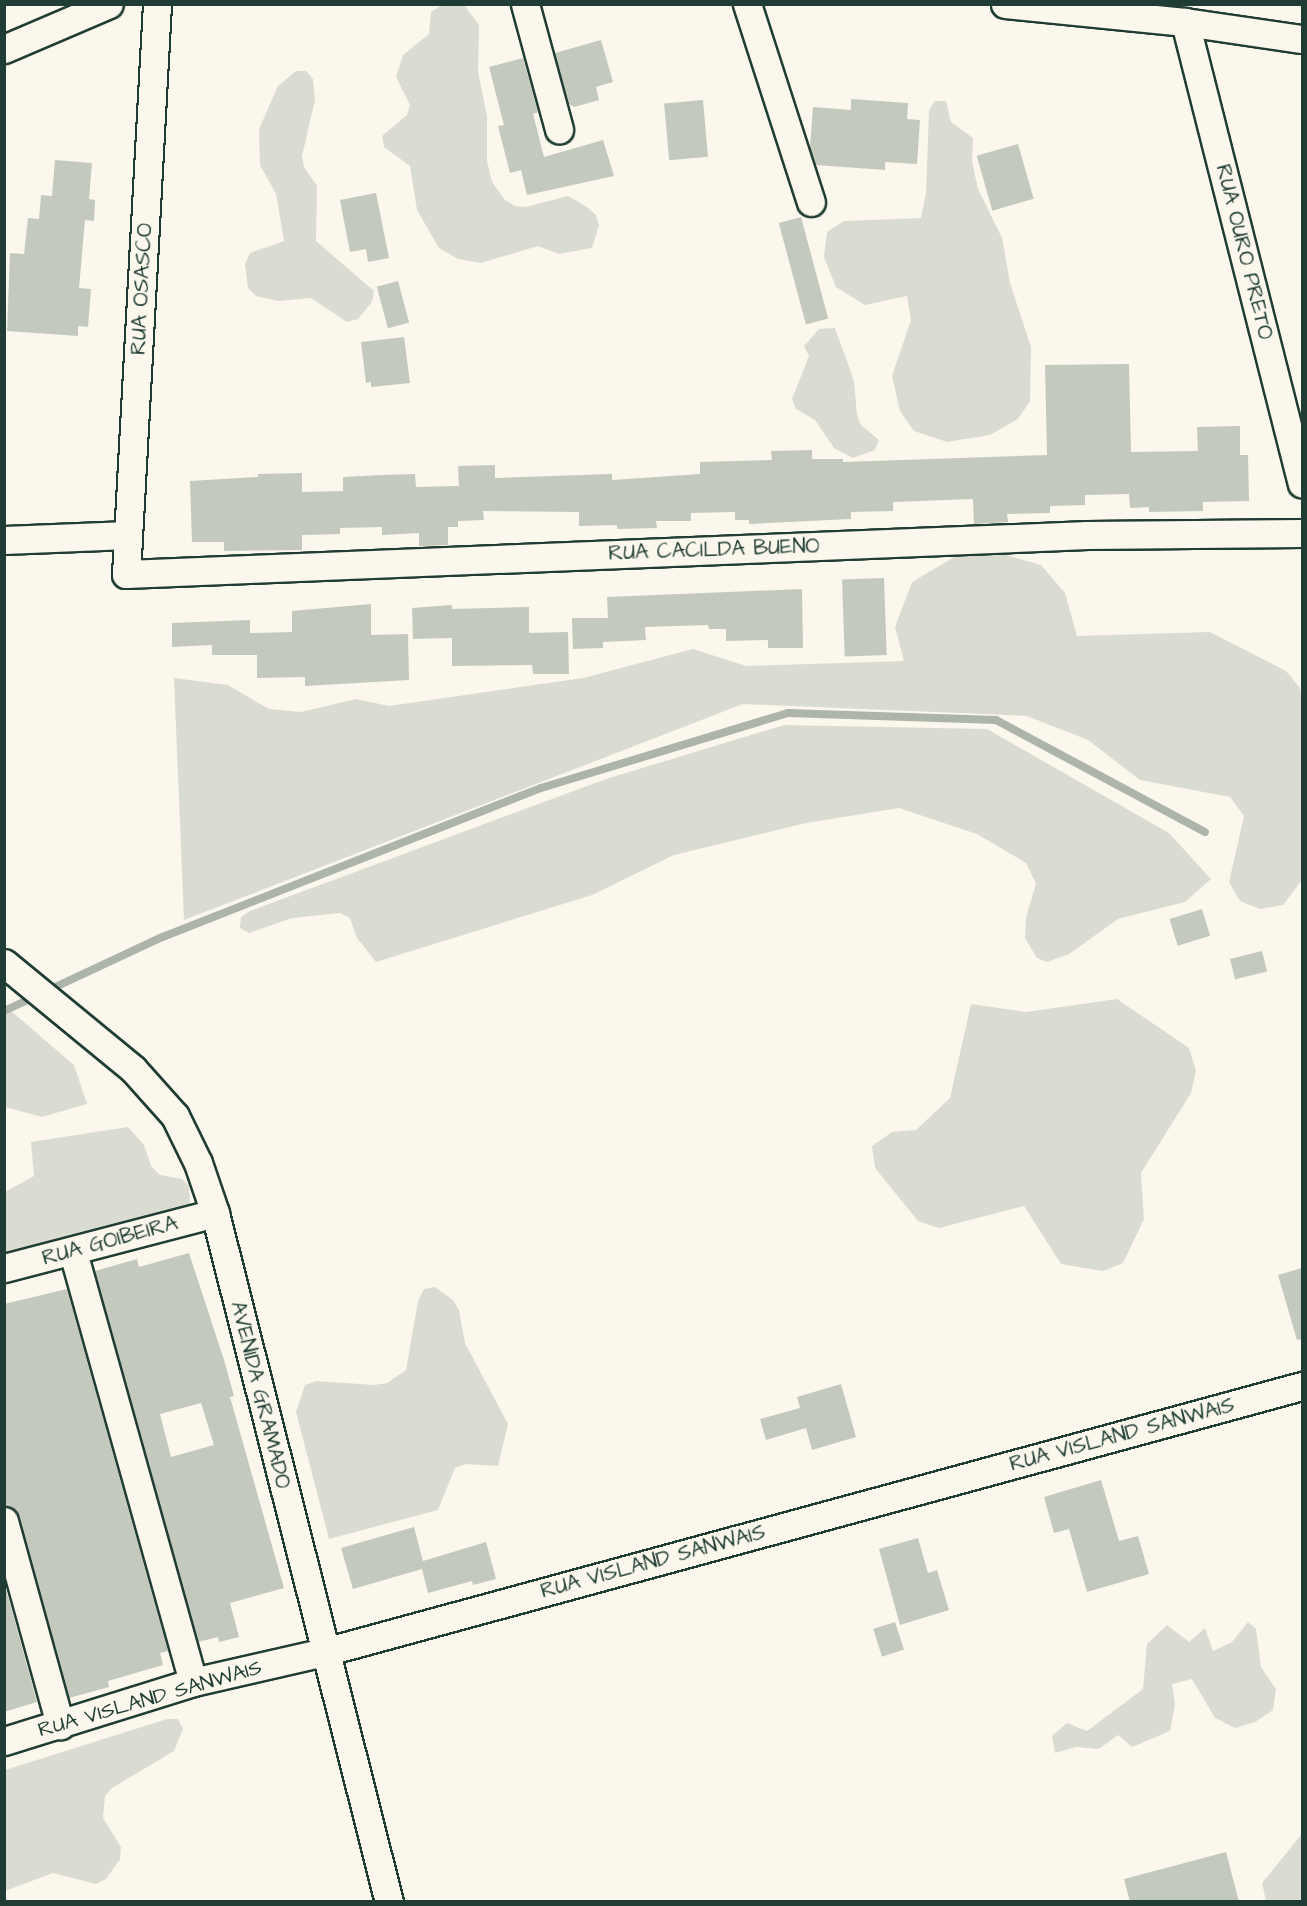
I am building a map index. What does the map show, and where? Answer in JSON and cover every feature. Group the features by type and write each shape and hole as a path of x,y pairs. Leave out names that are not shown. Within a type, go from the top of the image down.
{"street":[{"path":"4,49 109,4"},
{"name":"RUA OSASCO","path":"126,574 157,4"},
{"path":"525,4 559,129"},
{"path":"747,4 811,202"},
{"path":"1005,4 1185,22 1216,15 1302,39"},
{"name":"RUA OURO PRETO","path":"1185,22 1302,483"},
{"name":"RUA CACILDA BUENO","path":"126,574 1087,535 1302,533"},
{"path":"4,540 128,535"},
{"name":"AVENIDA GRAMADO","path":"4,963 133,1069 175,1116 198,1163 215,1213 324,1652 389,1902"},
{"name":"RUA GOIBEIRA","path":"4,1268 73,1252 215,1213"},
{"path":"73,1252 193,1683"},
{"name":"RUA VISLAND SANWAIS","path":"4,1741 193,1683 324,1652 1302,1386"},
{"path":"4,1521 60,1725"}],"shaded area":[{"path":"442,5 464,5 479,25 478,72 487,116 487,161 492,182 505,200 515,206 526,207 568,196 587,207 596,215 599,225 592,248 559,254 538,246 481,263 458,259 439,248 417,210 410,166 384,147 382,136 407,115 410,105 396,77 403,55 429,34 431,12"},
{"path":"296,71 306,71 313,79 315,100 302,156 304,167 317,186 316,241 374,291 372,302 358,319 347,322 311,298 278,301 256,296 248,288 245,264 250,253 284,241 276,194 260,165 259,129 278,86"},
{"path":"935,101 946,101 951,122 973,138 972,161 978,189 1002,238 1010,283 1031,347 1030,401 1018,419 990,435 947,442 914,431 900,411 892,376 911,320 907,296 865,305 836,287 824,257 827,232 844,221 921,218 926,193 929,110"},
{"path":"835,328 854,381 857,415 861,425 879,440 875,450 853,458 834,448 815,420 796,409 792,399 809,356 804,346 819,329"},
{"path":"973,546 1041,565 1065,593 1077,636 1210,632 1286,671 1300,688 1302,704 1302,880 1283,905 1260,909 1240,901 1229,882 1244,816 1230,797 1140,780 1088,740 1027,716 743,704 184,920 174,678 228,685 269,709 301,712 356,699 389,706 583,678 693,649 746,666 904,661 895,627 912,582"},
{"path":"784,725 987,729 1169,833 1211,879 1185,902 1118,919 1069,954 1047,962 1037,958 1025,938 1026,917 1036,884 1026,863 977,834 899,808 806,823 674,855 592,895 376,962 357,938 350,918 340,913 292,918 249,933 240,928 241,917 250,911 606,779"},
{"path":"1117,999 1189,1048 1196,1071 1191,1093 1141,1173 1144,1219 1123,1263 1103,1271 1061,1264 1024,1206 939,1228 918,1221 875,1168 872,1146 892,1132 916,1130 950,1098 971,1004 1026,1012"},
{"path":"4,1005 74,1065 87,1104 42,1117 5,1107"},
{"path":"128,1127 144,1145 151,1166 160,1175 182,1179 189,1186 190,1206 5,1260 5,1192 34,1176 31,1142"},
{"path":"435,1287 453,1300 459,1310 465,1343 508,1424 498,1466 466,1464 455,1468 438,1510 329,1539 296,1412 305,1385 316,1381 374,1385 387,1383 406,1370 418,1301 424,1289"},
{"path":"1248,1622 1256,1629 1261,1667 1276,1689 1273,1710 1255,1722 1235,1728 1215,1718 1192,1679 1172,1684 1175,1705 1170,1731 1132,1747 1118,1735 1099,1749 1076,1747 1055,1753 1052,1736 1067,1723 1087,1731 1143,1689 1147,1644 1167,1625 1189,1642 1205,1628 1213,1651 1232,1642"},
{"path":"167,1719 178,1719 183,1729 174,1751 112,1788 105,1796 103,1818 121,1847 120,1859 106,1879 96,1884 53,1873 5,1891 5,1770"},
{"path":"1302,1834 1302,1901 1266,1901 1262,1883"}],"building":[{"path":"601,40 613,82 596,87 599,100 574,107 569,104 555,53"},
{"path":"523,58 538,112 533,114 544,157 603,140 614,176 527,195 521,170 510,173 498,126 504,125 489,67"},
{"path":"851,99 908,103 907,119 920,120 917,164 885,162 885,170 816,165 810,147 813,107 851,110"},
{"path":"703,100 708,157 669,160 664,103"},
{"path":"1018,144 1034,199 992,211 977,156"},
{"path":"55,160 92,163 89,199 95,200 94,221 85,220 79,288 91,289 88,327 78,326 78,336 7,331 10,253 24,254 28,218 39,219 41,195 52,196"},
{"path":"376,193 389,258 368,262 366,249 350,252 340,200"},
{"path":"801,217 828,318 806,324 779,223"},
{"path":"398,281 409,323 388,328 377,287"},
{"path":"404,337 410,383 371,387 371,382 366,383 361,342"},
{"path":"1129,364 1131,452 1198,451 1197,427 1240,426 1240,455 1248,455 1249,501 1203,502 1203,511 1149,512 1149,507 1130,508 1129,494 1085,495 1085,505 1050,506 1050,513 1007,514 1008,522 974,524 973,499 893,502 893,511 851,512 851,519 749,524 749,520 735,520 735,512 691,513 691,521 656,521 657,528 617,529 617,525 579,526 579,512 483,511 484,520 458,521 458,527 448,527 448,545 419,546 419,533 382,535 382,527 340,528 340,534 302,535 302,550 224,551 224,542 192,542 190,481 258,477 258,474 302,473 302,492 343,491 343,477 381,475 415,474 416,487 459,486 458,466 495,465 495,478 612,474 612,480 700,474 700,462 772,460 771,451 812,450 812,459 843,459 843,462 1047,455 1045,365"},
{"path":"884,578 887,655 845,656 842,579"},
{"path":"802,589 803,648 768,648 768,640 726,641 726,629 709,629 708,625 645,627 646,640 603,642 603,648 573,649 572,618 608,618 607,597"},
{"path":"371,604 371,635 408,634 409,680 305,686 305,677 257,678 257,655 212,655 212,645 172,647 172,623 250,620 250,633 292,632 292,611"},
{"path":"452,605 452,609 529,607 529,633 568,632 569,674 533,674 532,665 452,666 452,638 413,639 412,608"},
{"path":"1202,909 1210,936 1178,946 1169,919"},
{"path":"1262,951 1267,971 1235,979 1230,959"},
{"path":"189,1253 224,1360 234,1396 230,1397 284,1588 230,1603 239,1637 219,1642 218,1637 198,1642 95,1271 137,1259 139,1267","holes":["201,1403 214,1445 171,1457 160,1414"]},
{"path":"1302,1268 1302,1339 1297,1340 1278,1275"},
{"path":"67,1289 168,1651 160,1653 163,1665 108,1681 109,1687 69,1698 19,1517 15,1509 4,1506 4,1304"},
{"path":"841,1384 856,1437 812,1450 806,1428 766,1440 760,1419 800,1408 797,1397"},
{"path":"1101,1480 1119,1541 1138,1536 1149,1574 1087,1592 1069,1529 1054,1533 1044,1497"},
{"path":"414,1527 423,1561 486,1542 496,1579 473,1585 472,1581 428,1593 422,1569 353,1589 341,1548"},
{"path":"918,1538 928,1573 937,1570 949,1610 900,1625 879,1549"},
{"path":"4,1582 37,1702 4,1712"},
{"path":"895,1622 904,1650 882,1657 873,1629"},
{"path":"1226,1852 1239,1902 1130,1902 1124,1879"}],"waterway":[{"path":"4,1011 160,938 541,788 788,713 996,720 1205,832"}]}
